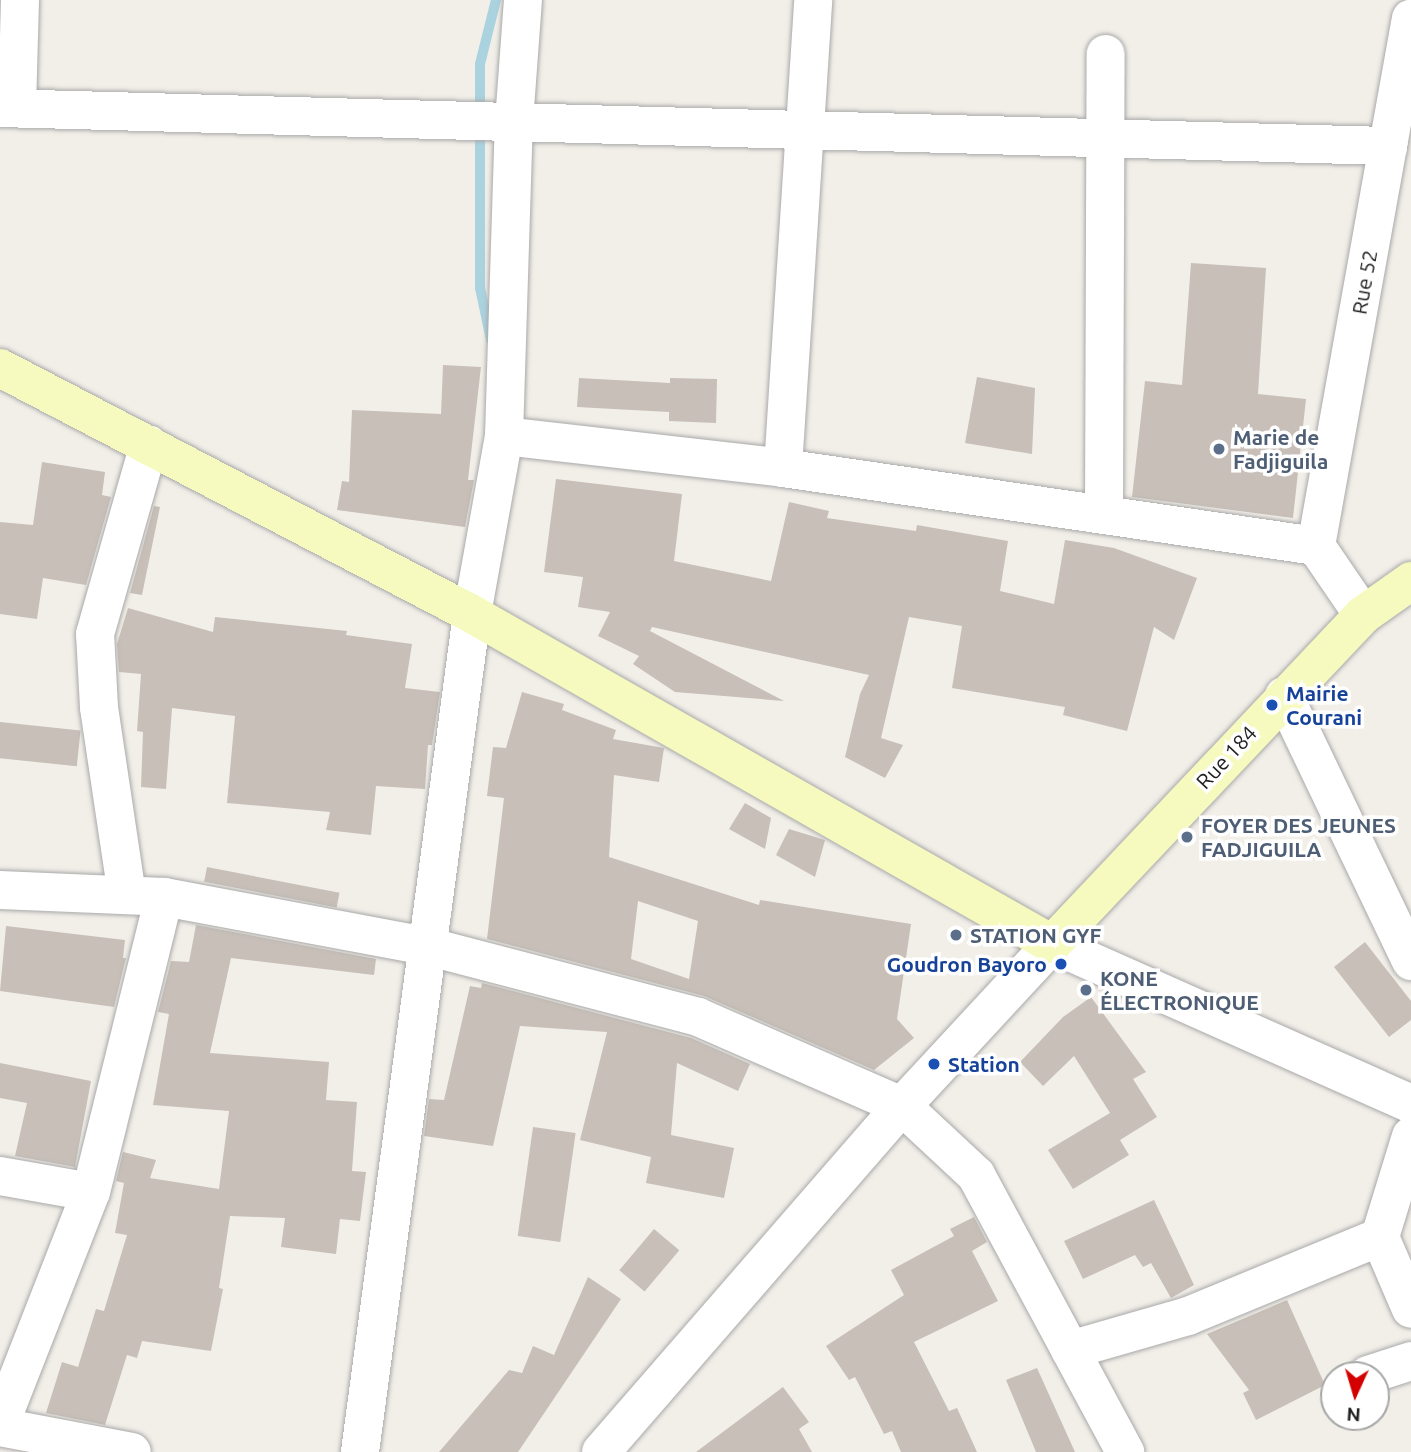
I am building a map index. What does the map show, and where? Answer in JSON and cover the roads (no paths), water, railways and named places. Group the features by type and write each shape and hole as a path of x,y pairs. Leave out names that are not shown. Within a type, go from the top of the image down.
{"street":[{"path":"20,0 8,108 1388,146"},
{"path":"360,1452 472,614 504,436 514,122 523,0"},
{"path":"783,468 813,0"},
{"name":"Rue 52","path":"1316,546 1411,18"},
{"path":"1104,515 1102,138 1106,54"},
{"path":"0,368 472,614 1052,944 1411,1104"},
{"path":"504,436 783,468 1316,546 1363,615"},
{"path":"132,1452 0,1425 91,1192 146,896 99,707 95,634 149,445"},
{"name":"Rue 184","path":"1052,944 1363,615 1411,581"},
{"path":"1284,696 1411,961"},
{"path":"0,890 146,896 426,946 698,1017 902,1106 976,1175 1125,1452"},
{"path":"601,1452 902,1106 1052,944"},
{"path":"1411,1136 1380,1237 1411,1309"},
{"path":"0,1176 91,1192"},
{"path":"1070,1349 1188,1316 1380,1237"},
{"path":"1390,1368 1411,1362"}],"waterway":[{"path":"491,340 480,288 480,64 496,0"}],"place":[{"name":"Marie de Fadjiguila","path":"1219,449"},
{"name":"Mairie Courani","path":"1272,705"},
{"name":"FOYER DES JEUNES FADJIGUILA","path":"1187,837"},
{"name":"STATION GYF","path":"956,935"},
{"name":"Goudron Bayoro","path":"1061,964"},
{"name":"KONE ÉLECTRONIQUE","path":"1086,990"},
{"name":"Station","path":"934,1064"}]}
